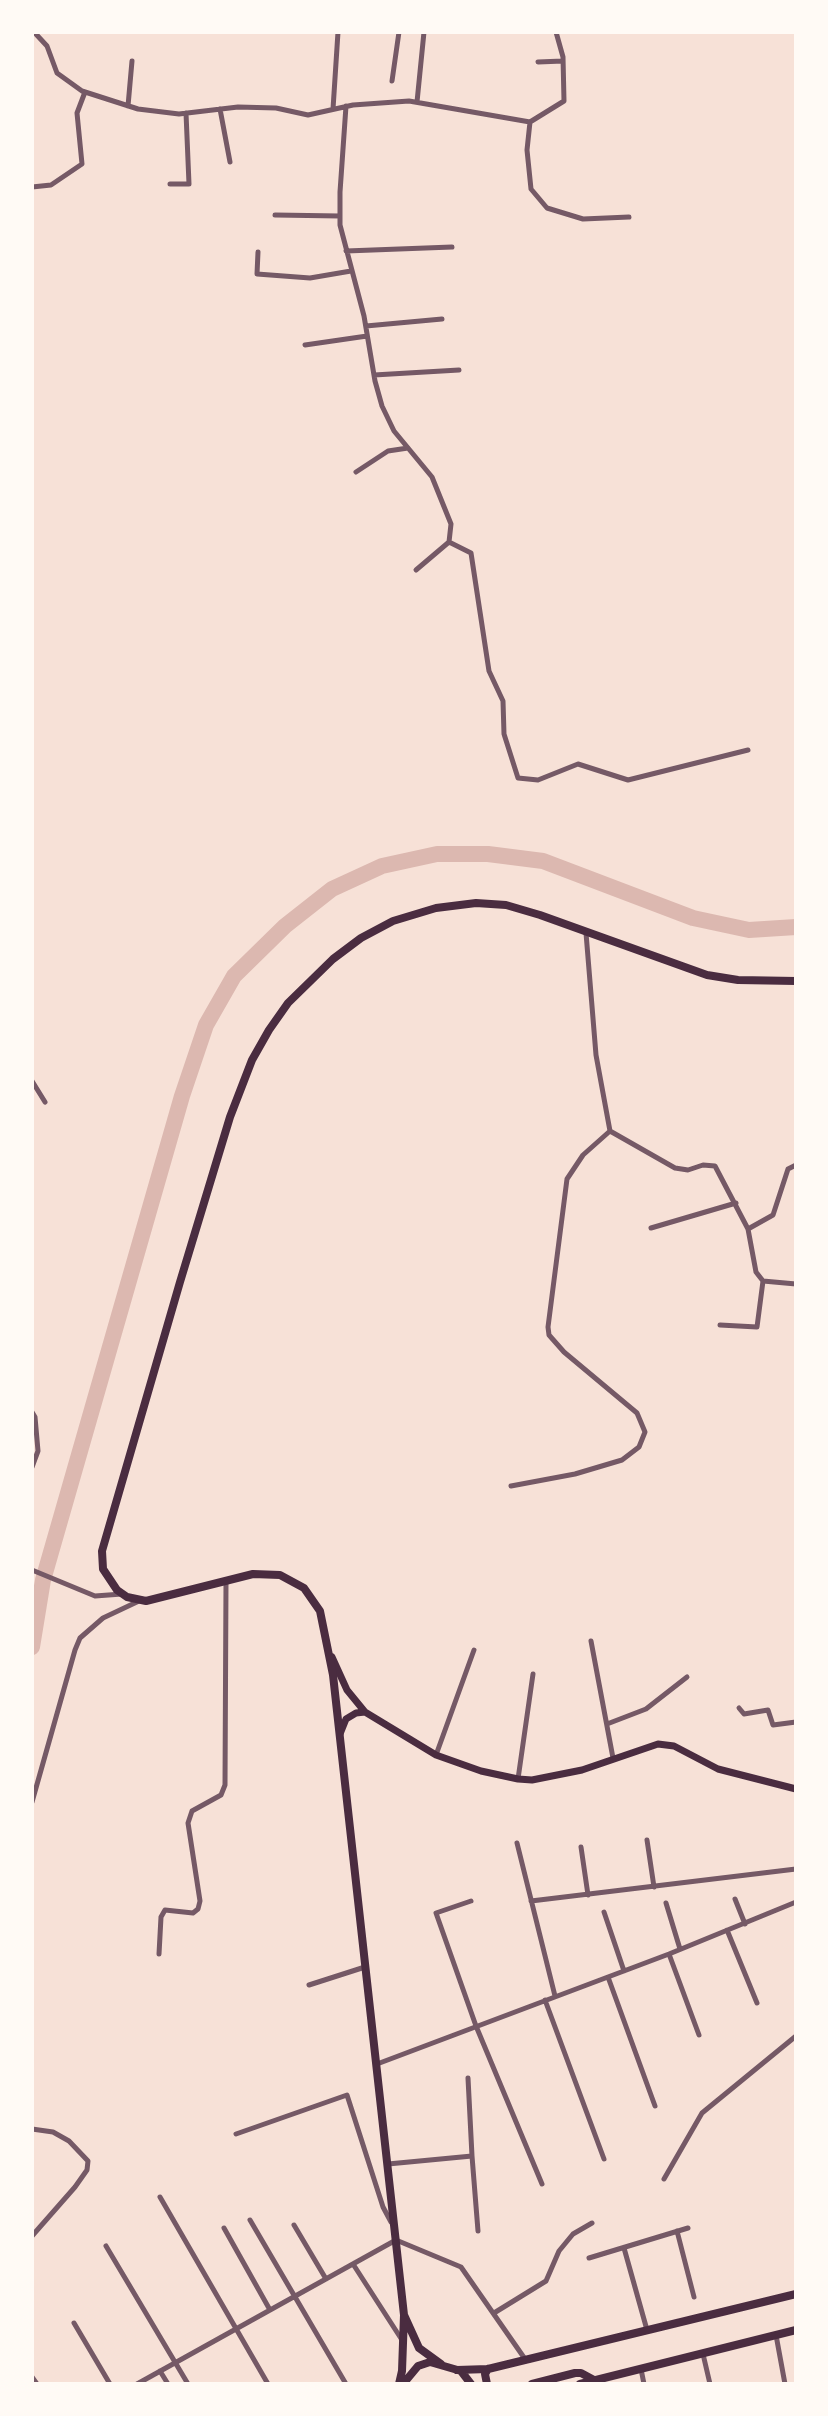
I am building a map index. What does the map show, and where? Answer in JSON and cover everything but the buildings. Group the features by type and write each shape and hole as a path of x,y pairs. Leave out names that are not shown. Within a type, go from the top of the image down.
{"main road":[{"path":"401,2384 404,2315 396,2235 333,1675 320,1611 311,1595 297,1583 280,1575 262,1573 158,1600 139,1601 122,1594 106,1575 102,1551 230,1117 252,1060 288,1003 333,959 361,938 393,921 436,908 476,903 506,905 707,975 738,980 796,981"},
{"path":"328,1646 347,1690 365,1712 436,1755 481,1771 532,1780 582,1770 658,1744 674,1746 718,1769 796,1789"},
{"path":"340,1734 346,1719 365,1712"},
{"path":"457,2370 488,2369 796,2294"},
{"path":"404,2315 419,2348 441,2364"},
{"path":"580,2384 796,2330"},
{"path":"401,2384 418,2366 430,2362 457,2370 471,2384"},
{"path":"487,2384 485,2374 488,2369"},
{"path":"532,2384 575,2373 594,2380"}],"street":[{"path":"34,32 47,46 57,73 85,92 138,109 186,113 276,108 308,115 346,106 417,102 530,122 564,101 563,61 556,32"},
{"path":"333,109 338,32"},
{"path":"392,81 399,32"},
{"path":"417,102 424,32"},
{"path":"128,106 132,61"},
{"path":"538,62 563,61"},
{"path":"32,187 51,185 82,164 77,113 85,92"},
{"path":"346,106 340,216 366,326 374,375 382,406 394,431 432,477 451,524 449,542 416,570"},
{"path":"220,109 230,162"},
{"path":"170,184 189,184 186,113"},
{"path":"530,122 527,150 531,189 547,208 583,219 629,217"},
{"path":"275,215 340,216"},
{"path":"346,251 452,247"},
{"path":"258,252 257,274 310,278 351,271"},
{"path":"366,326 442,319"},
{"path":"305,345 367,336"},
{"path":"374,375 459,370"},
{"path":"356,472 388,451 409,448"},
{"path":"449,542 471,553 489,671 503,701 504,734 518,778 538,780 578,764 628,780 748,750"},
{"path":"586,932 596,1055 610,1131 675,1168 688,1170 703,1165 715,1166 748,1229 756,1272 763,1281 757,1327 720,1325"},
{"path":"32,1081 45,1102"},
{"path":"511,1486 599,1469 631,1455 644,1440 644,1426 637,1413 554,1342 548,1327 567,1179 583,1155 610,1131"},
{"path":"748,1229 773,1215 788,1169 796,1165"},
{"path":"651,1228 736,1203"},
{"path":"763,1281 796,1284"},
{"path":"32,1412 38,1451 32,1467"},
{"path":"32,1570 78,1590 103,1596 122,1594"},
{"path":"159,1954 161,1917 165,1910 193,1913 200,1901 188,1823 192,1811 221,1795 225,1785 226,1582"},
{"path":"32,1802 80,1638 103,1618 139,1601"},
{"path":"591,1641 613,1758"},
{"path":"436,1755 474,1650"},
{"path":"518,1779 533,1674"},
{"path":"607,1724 646,1709 687,1677"},
{"path":"739,1708 744,1714 768,1710 773,1725 796,1722"},
{"path":"647,1840 654,1887"},
{"path":"517,1843 555,1996"},
{"path":"581,1847 588,1895"},
{"path":"531,1901 796,1869"},
{"path":"735,1899 745,1924"},
{"path":"471,1901 436,1913 476,2026 542,2184"},
{"path":"377,2064 669,1954 796,1902"},
{"path":"666,1903 680,1949"},
{"path":"604,1912 624,1971"},
{"path":"727,1930 757,2003"},
{"path":"669,1954 699,2035"},
{"path":"309,1985 366,1967"},
{"path":"608,1977 655,2106"},
{"path":"545,2000 604,2159"},
{"path":"664,2179 702,2113 796,2036"},
{"path":"468,2078 478,2231"},
{"path":"236,2134 347,2095 383,2207 396,2235 461,2267 525,2360"},
{"path":"32,2129 53,2132 69,2141 88,2161 87,2170 75,2187 32,2236"},
{"path":"388,2164 472,2156"},
{"path":"160,2197 268,2384"},
{"path":"250,2220 346,2384"},
{"path":"494,2313 546,2281 559,2251 573,2234 592,2223"},
{"path":"294,2225 326,2279"},
{"path":"224,2228 270,2310"},
{"path":"589,2258 688,2228"},
{"path":"677,2231 694,2297"},
{"path":"137,2384 353,2264 396,2235"},
{"path":"106,2246 188,2384"},
{"path":"624,2248 647,2330"},
{"path":"353,2264 404,2343"},
{"path":"74,2323 110,2384"},
{"path":"776,2335 785,2384"},
{"path":"703,2354 710,2384"},
{"path":"641,2369 644,2384"},
{"path":"160,2371 168,2384"},
{"path":"32,2377 37,2384"}],"waterway":[{"path":"32,1647 43,1580 182,1096 206,1025 234,976 285,926 332,889 382,866 437,854 488,854 543,861 693,918 749,930 796,927"}]}
